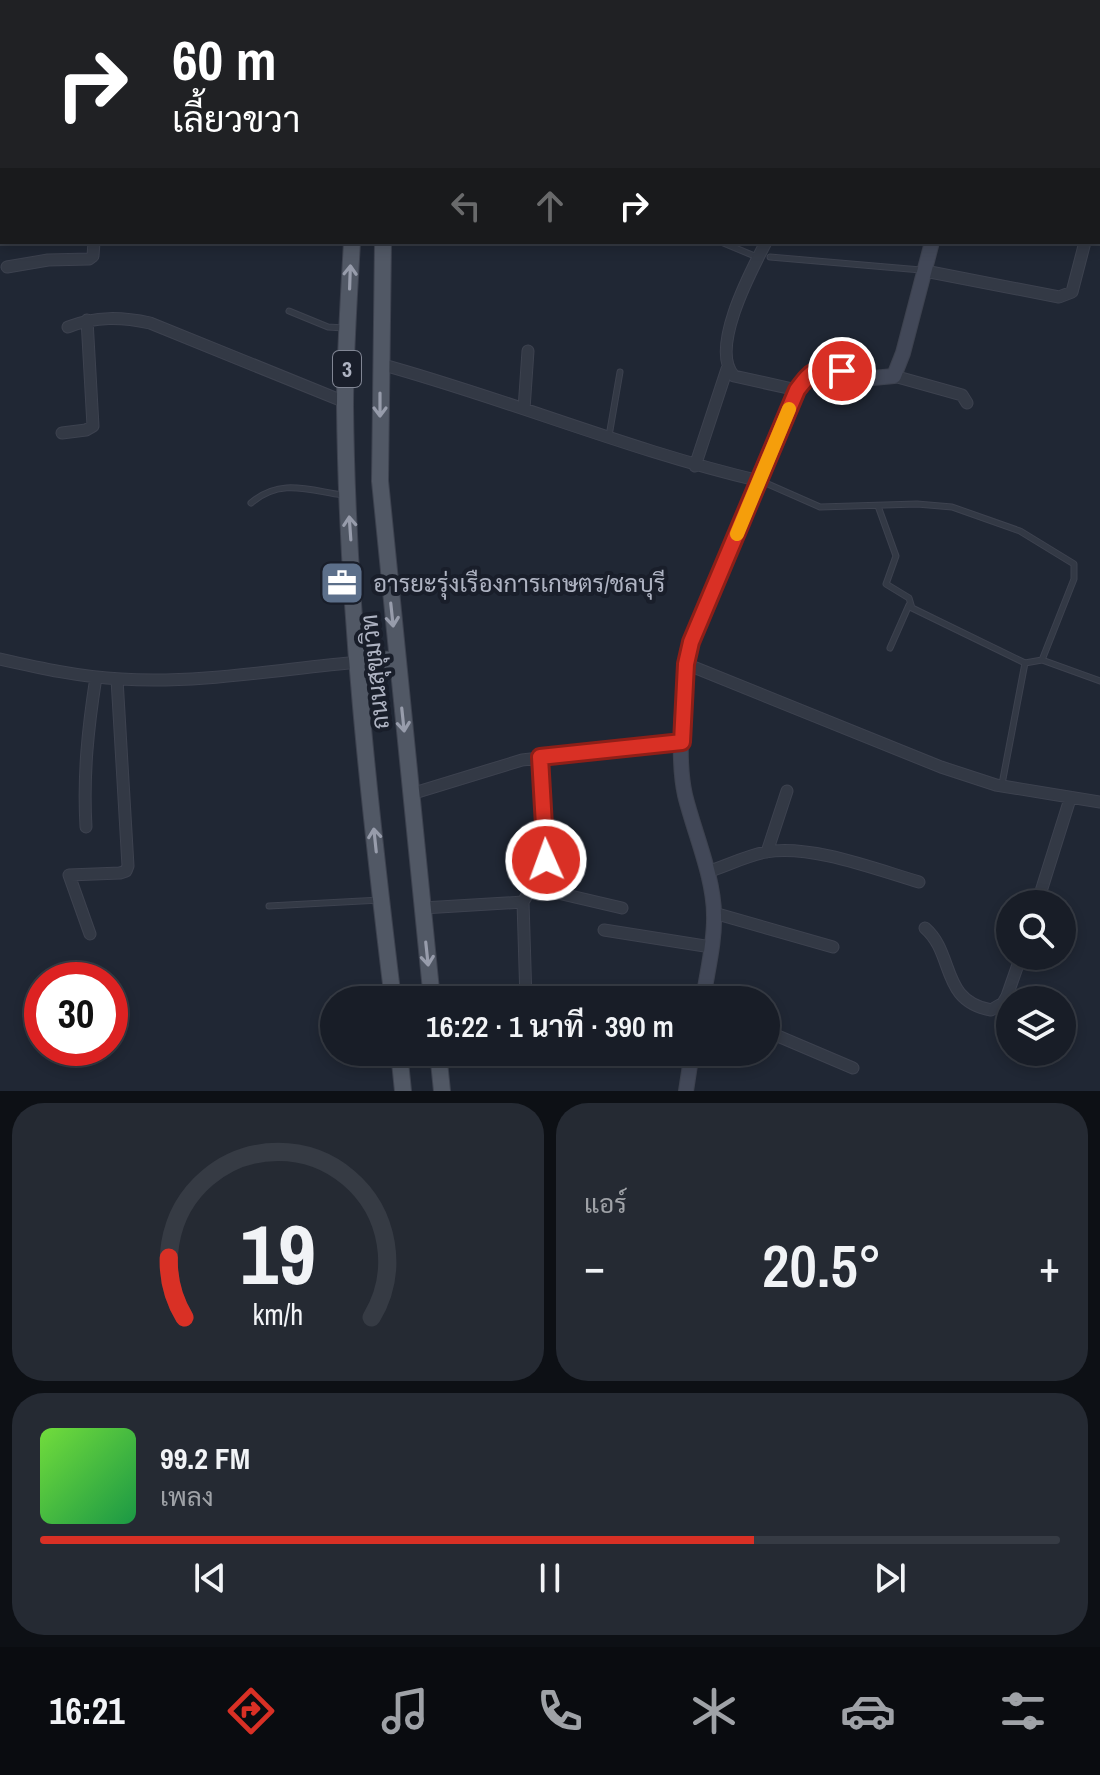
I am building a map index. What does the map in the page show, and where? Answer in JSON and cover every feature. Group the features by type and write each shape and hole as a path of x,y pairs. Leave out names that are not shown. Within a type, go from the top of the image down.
{"main road":[{"name":"ถนนสุขุมวิท","path":"352,244 345,402 347,495 359,662 391,986"},
{"name":"ถนนสุขุมวิท","path":"383,244 380,481 431,986"},
{"path":"359,662 396,659"},
{"path":"400,1066 403,1091"},
{"path":"439,1066 442,1091"}],"street":[{"path":"7,267 48,260 89,259 93,256 94,244"},
{"path":"695,466 727,369 726,348 737,302 764,257 766,244"},
{"path":"894,376 932,244"},
{"path":"925,271 1059,297 1072,292 1084,244"},
{"path":"68,327 87,320 128,318 150,323 345,402"},
{"path":"62,433 93,426 87,320"},
{"path":"524,409 528,351"},
{"path":"380,364 695,466 760,481"},
{"path":"706,986 714,913 707,872 684,791 682,742 686,664 691,642 797,390 809,374 821,367 873,378 894,376 962,395 967,403"},
{"path":"727,369 734,376 797,390"},
{"path":"0,659 117,679 180,679 359,662"},
{"path":"686,664 941,767 1002,786 1100,802"},
{"path":"86,827 86,743 96,677"},
{"path":"90,934 69,875 120,873 126,871 128,866 117,679"},
{"path":"411,794 540,757 682,742"},
{"path":"526,986 523,902 542,869 546,853 540,757"},
{"path":"767,852 787,791"},
{"path":"1041,890 1070,799"},
{"path":"707,872 767,852 831,856 919,882"},
{"path":"532,887 622,908"},
{"path":"423,908 523,902"},
{"path":"714,913 833,947"},
{"path":"925,928 939,943 954,986 967,1000 985,1009 996,1008 1003,1003 1016,970"},
{"path":"604,930 711,947"},
{"path":"780,1037 853,1068"},
{"path":"686,1091 687,1066"}],"lane":[{"path":"727,244 764,257 925,271"},
{"path":"289,311 328,327 348,328"},
{"path":"609,437 620,372"},
{"path":"760,481 820,507 917,504 952,507 1020,531 1074,564 1074,579 1042,660"},
{"path":"251,503 264,491 276,488 347,495"},
{"path":"878,506 896,556 886,584 909,598 890,648"},
{"path":"909,604 1025,663 1042,660 1100,681"},
{"path":"1002,786 1025,663"},
{"path":"269,906 381,900"}],"slow traffic":[{"path":"737,534 789,409"}],"place":[{"name":"อารยะรุ่งเรืองการเกษตร/ชลบุรี","path":"342,583"}],"route":[{"path":"546,860 540,757 682,742 686,664 691,642 797,390 809,374 821,367 842,371"}]}
